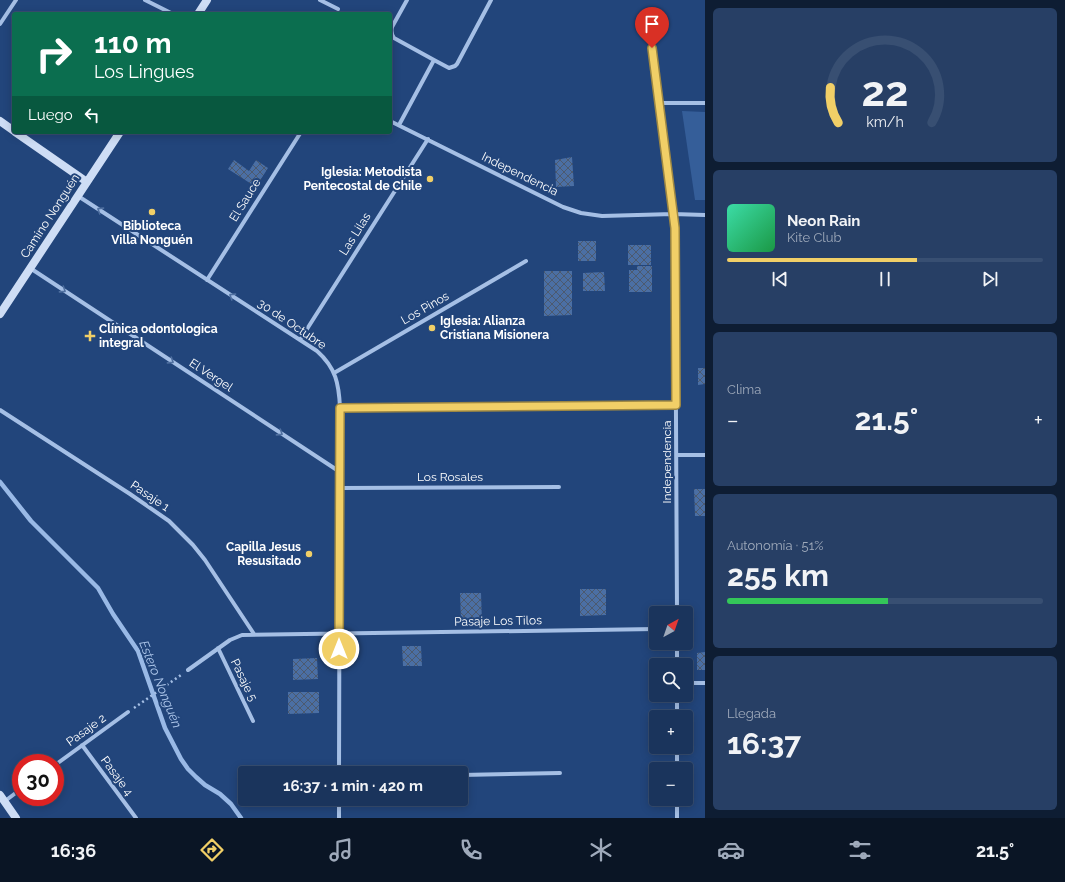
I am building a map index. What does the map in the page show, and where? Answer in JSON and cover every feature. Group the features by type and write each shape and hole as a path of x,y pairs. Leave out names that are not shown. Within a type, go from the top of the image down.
{"main road":[{"path":"199,12 207,0"},
{"path":"0,121 12,130"},
{"path":"17,134 87,182"},
{"name":"Camino Nonguén","path":"0,314 119,134"},
{"path":"2,798 16,818"}],"street":[{"path":"0,24 16,0"},
{"path":"145,0 169,12"},
{"path":"320,0 338,9"},
{"path":"392,27 407,0"},
{"path":"392,35 396,40 446,67 449,68 455,66 491,0"},
{"name":"Independencia","path":"649,21 675,228 678,606"},
{"path":"399,125 434,60"},
{"path":"659,103 705,103"},
{"name":"Independencia","path":"392,121 564,207 581,213 602,216 673,214"},
{"name":"El Sauce","path":"207,280 299,134"},
{"name":"Las Lilas","path":"300,340 428,139"},
{"name":"30 de Octubre","path":"78,196 300,340 323,357 334,373 339,391 340,408 339,766"},
{"path":"673,214 705,215"},
{"name":"Los Pinos","path":"334,373 526,261"},
{"name":"El Vergel","path":"30,268 340,472"},
{"path":"340,408 676,405"},
{"name":"Pasaje 1","path":"0,410 169,521 193,545 205,560 254,634"},
{"path":"677,455 705,455"},
{"name":"Los Rosales","path":"340,488 559,487"},
{"name":"Pasaje Los Tilos","path":"340,634 649,629"},
{"path":"188,670 236,636 254,634 340,634"},
{"name":"Pasaje 5","path":"218,648 253,721"},
{"path":"693,684 705,683"},
{"name":"Pasaje 2","path":"64,758 128,712"},
{"name":"Pasaje 4","path":"82,745 136,818"},
{"path":"468,775 560,773"},
{"path":"2,798 12,793"},
{"path":"339,806 339,818"},
{"path":"677,806 677,818"}],"path":[{"path":"141,703 172,681"}],"shaded area":[{"path":"682,111 705,112 705,200 695,200"}],"building":[{"path":"572,157 574,186 556,187 555,160"},
{"path":"234,160 249,171 256,160 268,168 256,187 228,169"},
{"path":"578,241 596,241 596,261 578,261"},
{"path":"628,245 651,245 651,265 628,265"},
{"path":"637,266 652,266 652,292 629,292 629,270 637,270"},
{"path":"544,271 572,271 572,315 544,316"},
{"path":"604,272 605,291 583,291 583,273"},
{"path":"698,368 705,368 705,384 698,385"},
{"path":"694,489 705,489 705,516 695,516"},
{"path":"580,589 606,589 606,615 580,616"},
{"path":"460,593 481,593 482,622 461,622"},
{"path":"402,646 421,646 422,666 403,666"},
{"path":"705,652 705,670 697,670 697,653"},
{"path":"317,658 318,679 293,680 293,659"},
{"path":"288,692 319,692 319,713 288,714"}],"waterway":[{"name":"Estero Nonguén","path":"0,482 31,521 98,588 113,614 138,651 165,728 181,759 196,777 231,804 241,818"}],"place":[{"name":"Iglesia: Metodista Pentecostal de Chile","path":"430,179"},
{"name":"Biblioteca Villa Nonguén","path":"152,212"},
{"name":"Iglesia: Alianza Cristiana Misionera","path":"432,328"},
{"name":"Clínica odontologica integral","path":"90,336"},
{"name":"Capilla Jesus Resusitado","path":"309,554"}],"route":[{"path":"339,649 340,408 676,405 675,228 652,48"}]}
